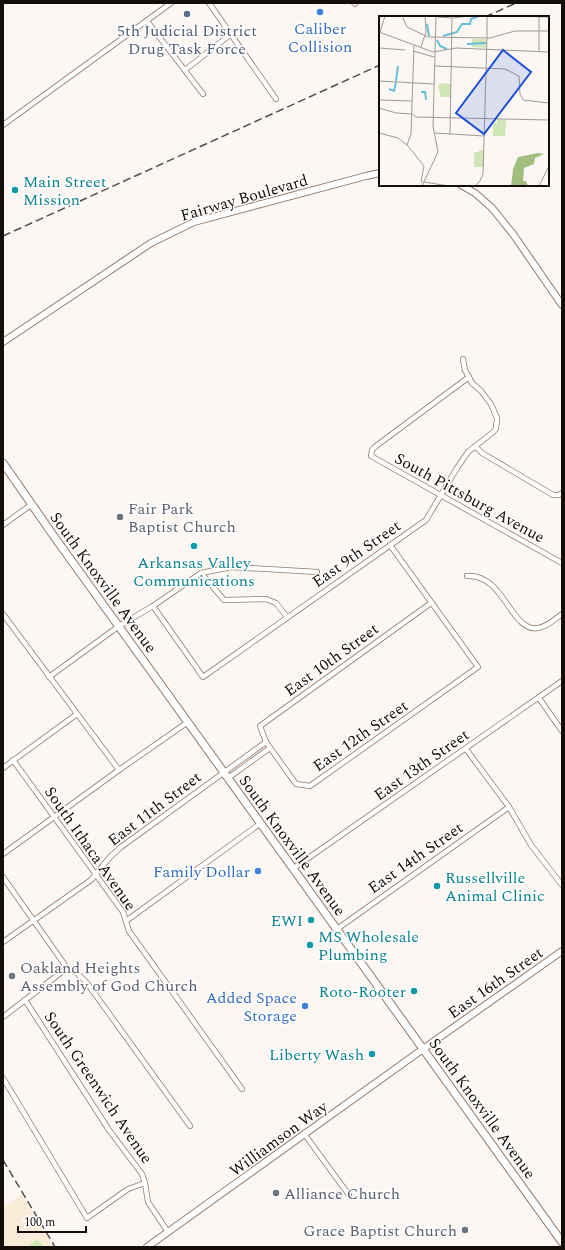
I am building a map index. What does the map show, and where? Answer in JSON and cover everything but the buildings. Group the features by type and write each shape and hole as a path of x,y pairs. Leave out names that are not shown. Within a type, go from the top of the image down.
{"main road":[{"name":"South Knoxville Avenue","path":"3,463 562,1242"}],"street":[{"path":"3,125 171,3"},
{"path":"209,3 276,99"},
{"path":"147,20 203,94"},
{"path":"185,70 231,34"},
{"name":"Fairway Boulevard","path":"3,342 151,242 188,225 379,173"},
{"path":"463,186 475,193 492,208 513,234 562,305"},
{"path":"462,359 469,377"},
{"name":"East 9th Street","path":"153,606 204,677 426,520 465,456 475,446 494,432 497,425 497,418 491,404 481,391 472,383 469,377"},
{"name":"South Pittsburg Avenue","path":"469,377 372,450 371,456 562,563"},
{"path":"475,446 492,460 553,495 559,495 562,493"},
{"path":"3,525 32,504"},
{"path":"390,545 431,603"},
{"path":"49,677 119,626 153,606 201,573 231,567 317,572"},
{"path":"201,573 224,600 266,599 276,603 287,617"},
{"path":"467,576 476,576 486,580 493,586 520,620 528,627 538,628 545,626 562,614"},
{"name":"East 12th Street","path":"266,742 296,784 310,786 478,667 431,603"},
{"name":"East 10th Street","path":"266,742 260,726 431,603"},
{"path":"4,617 119,770"},
{"name":"East 13th Street","path":"294,868 562,681"},
{"path":"539,698 562,731"},
{"path":"3,768 77,714"},
{"path":"3,854 188,722"},
{"name":"East 11th Street","path":"226,775 266,742"},
{"name":"East 11th Street","path":"3,942 91,880 110,857 121,847 226,775 270,748"},
{"path":"466,749 509,807 531,845 562,886"},
{"name":"South Ithaca Avenue","path":"13,760 123,912 129,931 242,1089"},
{"name":"East 14th Street","path":"337,929 509,807"},
{"path":"126,921 261,823"},
{"path":"3,877 67,968 77,973 87,983 190,1126"},
{"name":"East 16th Street","path":"423,1049 562,951"},
{"path":"3,1016 67,968"},
{"name":"South Greenwich Avenue","path":"25,1000 108,1130 142,1174 148,1202 168,1232"},
{"name":"Williamson Way","path":"147,1247 423,1049"},
{"path":"3,1078 87,1218 128,1189 145,1183"},
{"path":"304,1135 349,1195"}],"shaded area":[{"path":"22,1194 53,1247 3,1247 3,1207"}],"green space":[{"path":"37,1239 44,1247 28,1247"}],"railway":[{"path":"487,16 516,3"},
{"path":"3,236 379,65"},
{"path":"3,1160 55,1247"}],"place":[{"name":"Caliber Collision","path":"320,12"},
{"name":"5th Judicial District Drug Task Force","path":"187,14"},
{"name":"Main Street Mission","path":"15,190"},
{"name":"Fair Park Baptist Church","path":"120,517"},
{"name":"Arkansas Valley Communications","path":"194,546"},
{"name":"Family Dollar","path":"258,871"},
{"name":"Russellville Animal Clinic","path":"437,886"},
{"name":"EWI","path":"311,920"},
{"name":"MS Wholesale Plumbing","path":"310,945"},
{"name":"Oakland Heights Assembly of God Church","path":"12,976"},
{"name":"Roto-Rooter","path":"414,991"},
{"name":"Added Space Storage","path":"305,1006"},
{"name":"Liberty Wash","path":"372,1054"},
{"name":"Alliance Church","path":"276,1193"},
{"name":"Grace Baptist Church","path":"465,1230"}]}
